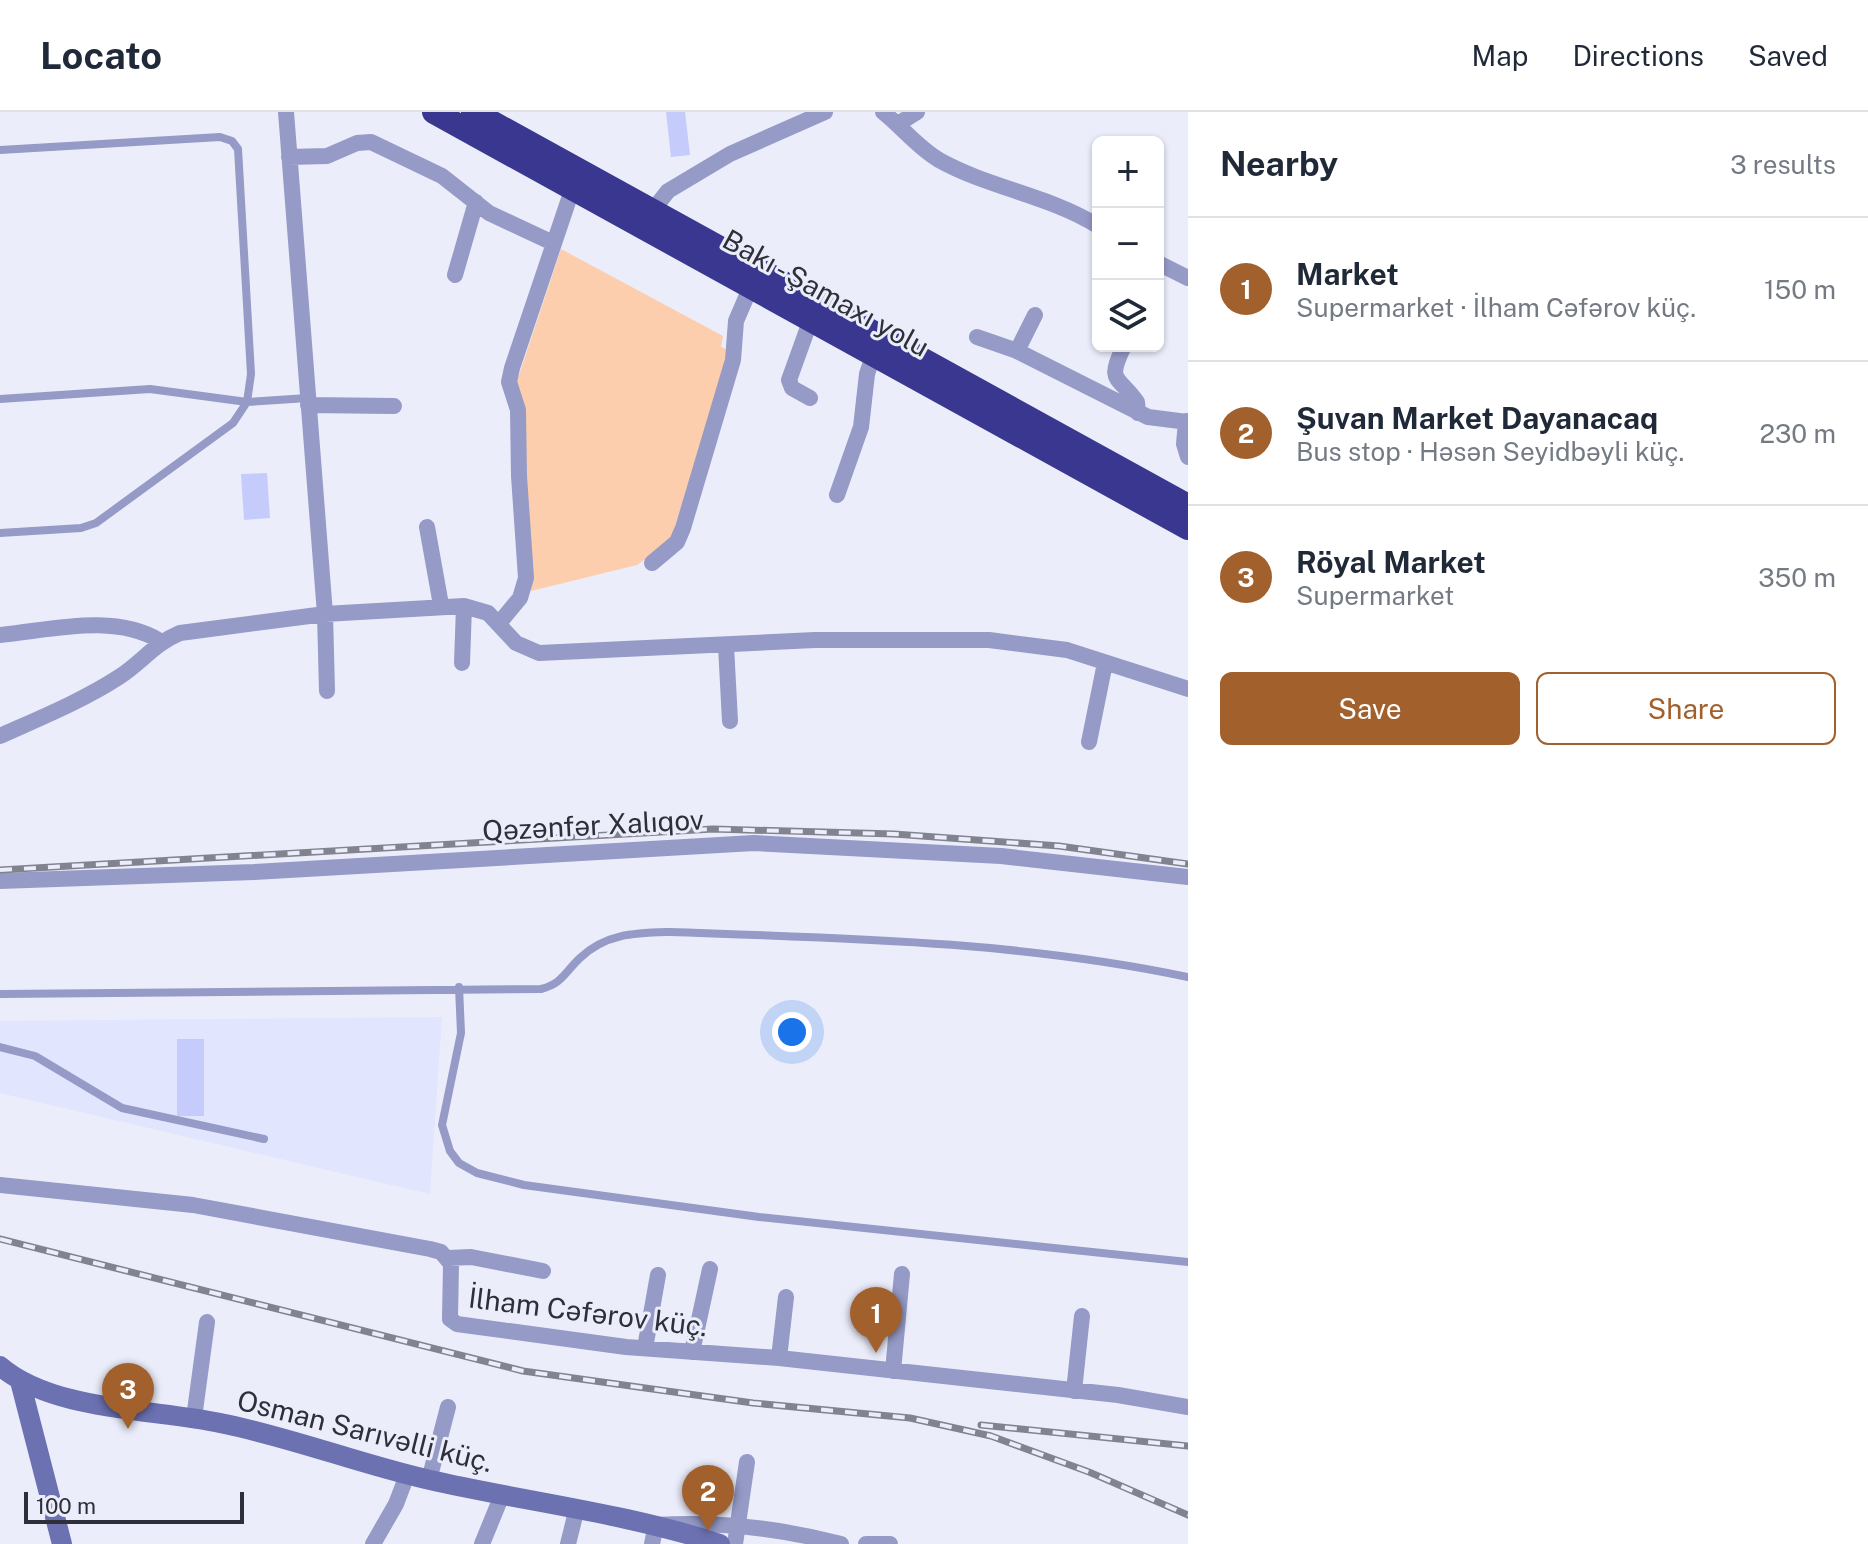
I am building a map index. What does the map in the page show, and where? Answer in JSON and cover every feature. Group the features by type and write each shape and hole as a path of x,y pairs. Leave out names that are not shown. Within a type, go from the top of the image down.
{"highway":[{"name":"Bakı - Şamaxı yolu","path":"434,112 1188,528"},
{"name":"Bakı - Şamaxı yolu","path":"473,112 1185,497"}],"street":[{"path":"286,112 325,614 327,691"},
{"path":"883,112 917,146 941,161 1051,202 1092,223"},
{"path":"898,124 917,112"},
{"path":"653,210 668,191 730,154 819,113"},
{"path":"289,157 327,156 357,143 371,142 442,176 505,222 551,242"},
{"path":"500,622 520,598 526,578 518,410 509,382 551,242 573,187"},
{"path":"455,275 476,202"},
{"path":"1164,266 1188,278"},
{"path":"652,563 677,542 683,528 733,360 736,321 751,286"},
{"path":"1017,351 1035,315"},
{"path":"810,398 792,388 789,380 811,319"},
{"path":"977,337 1017,351 1138,413 1187,421 1184,444 1188,457"},
{"path":"1122,352 1113,374 1116,382 1137,402 1138,413"},
{"path":"837,495 861,427 867,374 874,353"},
{"path":"308,402 394,406"},
{"path":"427,527 441,605"},
{"path":"0,736 95,692 130,670 160,641 206,629 325,614 441,605 464,606 488,613 500,622 516,643 539,653 815,640 989,640 1030,643 1188,689"},
{"path":"462,663 464,606"},
{"path":"0,635 116,625 140,629 160,641"},
{"path":"726,646 730,721"},
{"path":"1089,742 1105,663"},
{"name":"Qəzənfər Xalıqov","path":"0,881 254,872 741,843 1001,856 1188,877"},
{"name":"İlham Cəfərov küç.","path":"0,1185 193,1205 430,1249 448,1258 451,1271 447,1310 450,1319 457,1324 645,1348 779,1358 1074,1391 1188,1407"},
{"path":"448,1258 471,1257 543,1271"},
{"path":"692,1352 710,1269"},
{"path":"893,1371 902,1274"},
{"path":"645,1348 658,1275"},
{"path":"779,1358 786,1297"},
{"path":"1074,1391 1082,1316"},
{"path":"194,1418 207,1322"},
{"name":"Osman Sarıvəlli küç.","path":"0,1366 20,1381 70,1397 194,1418 281,1437 407,1475 577,1508 654,1534 720,1544"},
{"path":"20,1381 62,1544"},
{"path":"1188,1398 1188,1407"},
{"path":"429,1480 448,1407"},
{"path":"735,1544 747,1462"},
{"path":"373,1544 396,1504 407,1475"},
{"path":"482,1544 502,1495"},
{"path":"568,1544 577,1508"},
{"path":"654,1534 737,1524 799,1533 841,1544"},
{"path":"866,1544 890,1544"}],"lane":[{"path":"0,150 220,137 232,141 238,149 251,374 247,402 233,423 96,523 81,528 0,533"},
{"path":"0,399 150,389 247,402 308,402"},
{"path":"0,994 459,987 541,989 556,985 579,959 602,941 625,934 670,932 953,942 1049,953 1188,977"},
{"path":"459,987 461,1033 442,1125 444,1142 450,1151 459,1163 477,1173 524,1185 759,1217 1188,1262"},
{"path":"0,1047 35,1056 122,1108 264,1139"}],"shaded area":[{"path":"561,249 723,336 721,347 731,351 670,542 637,565 531,591 516,384"},
{"path":"442,1017 430,1194 0,1093 0,1021"}],"building":[{"path":"666,112 685,112 690,155 671,157"},
{"path":"267,473 270,518 244,520 241,474"},
{"path":"177,1039 204,1039 204,1116 177,1116"}],"railway":[{"path":"0,870 713,829 894,834 1059,846 1188,864"},
{"path":"0,1239 523,1371 753,1403 910,1418 991,1436 1089,1472 1188,1515"},
{"path":"981,1425 1188,1446"}],"place":[{"name":"Market","path":"876,1353"},
{"name":"Röyal Market","path":"128,1429"},
{"name":"Şuvan Market Dayanacaq","path":"708,1531"}]}
